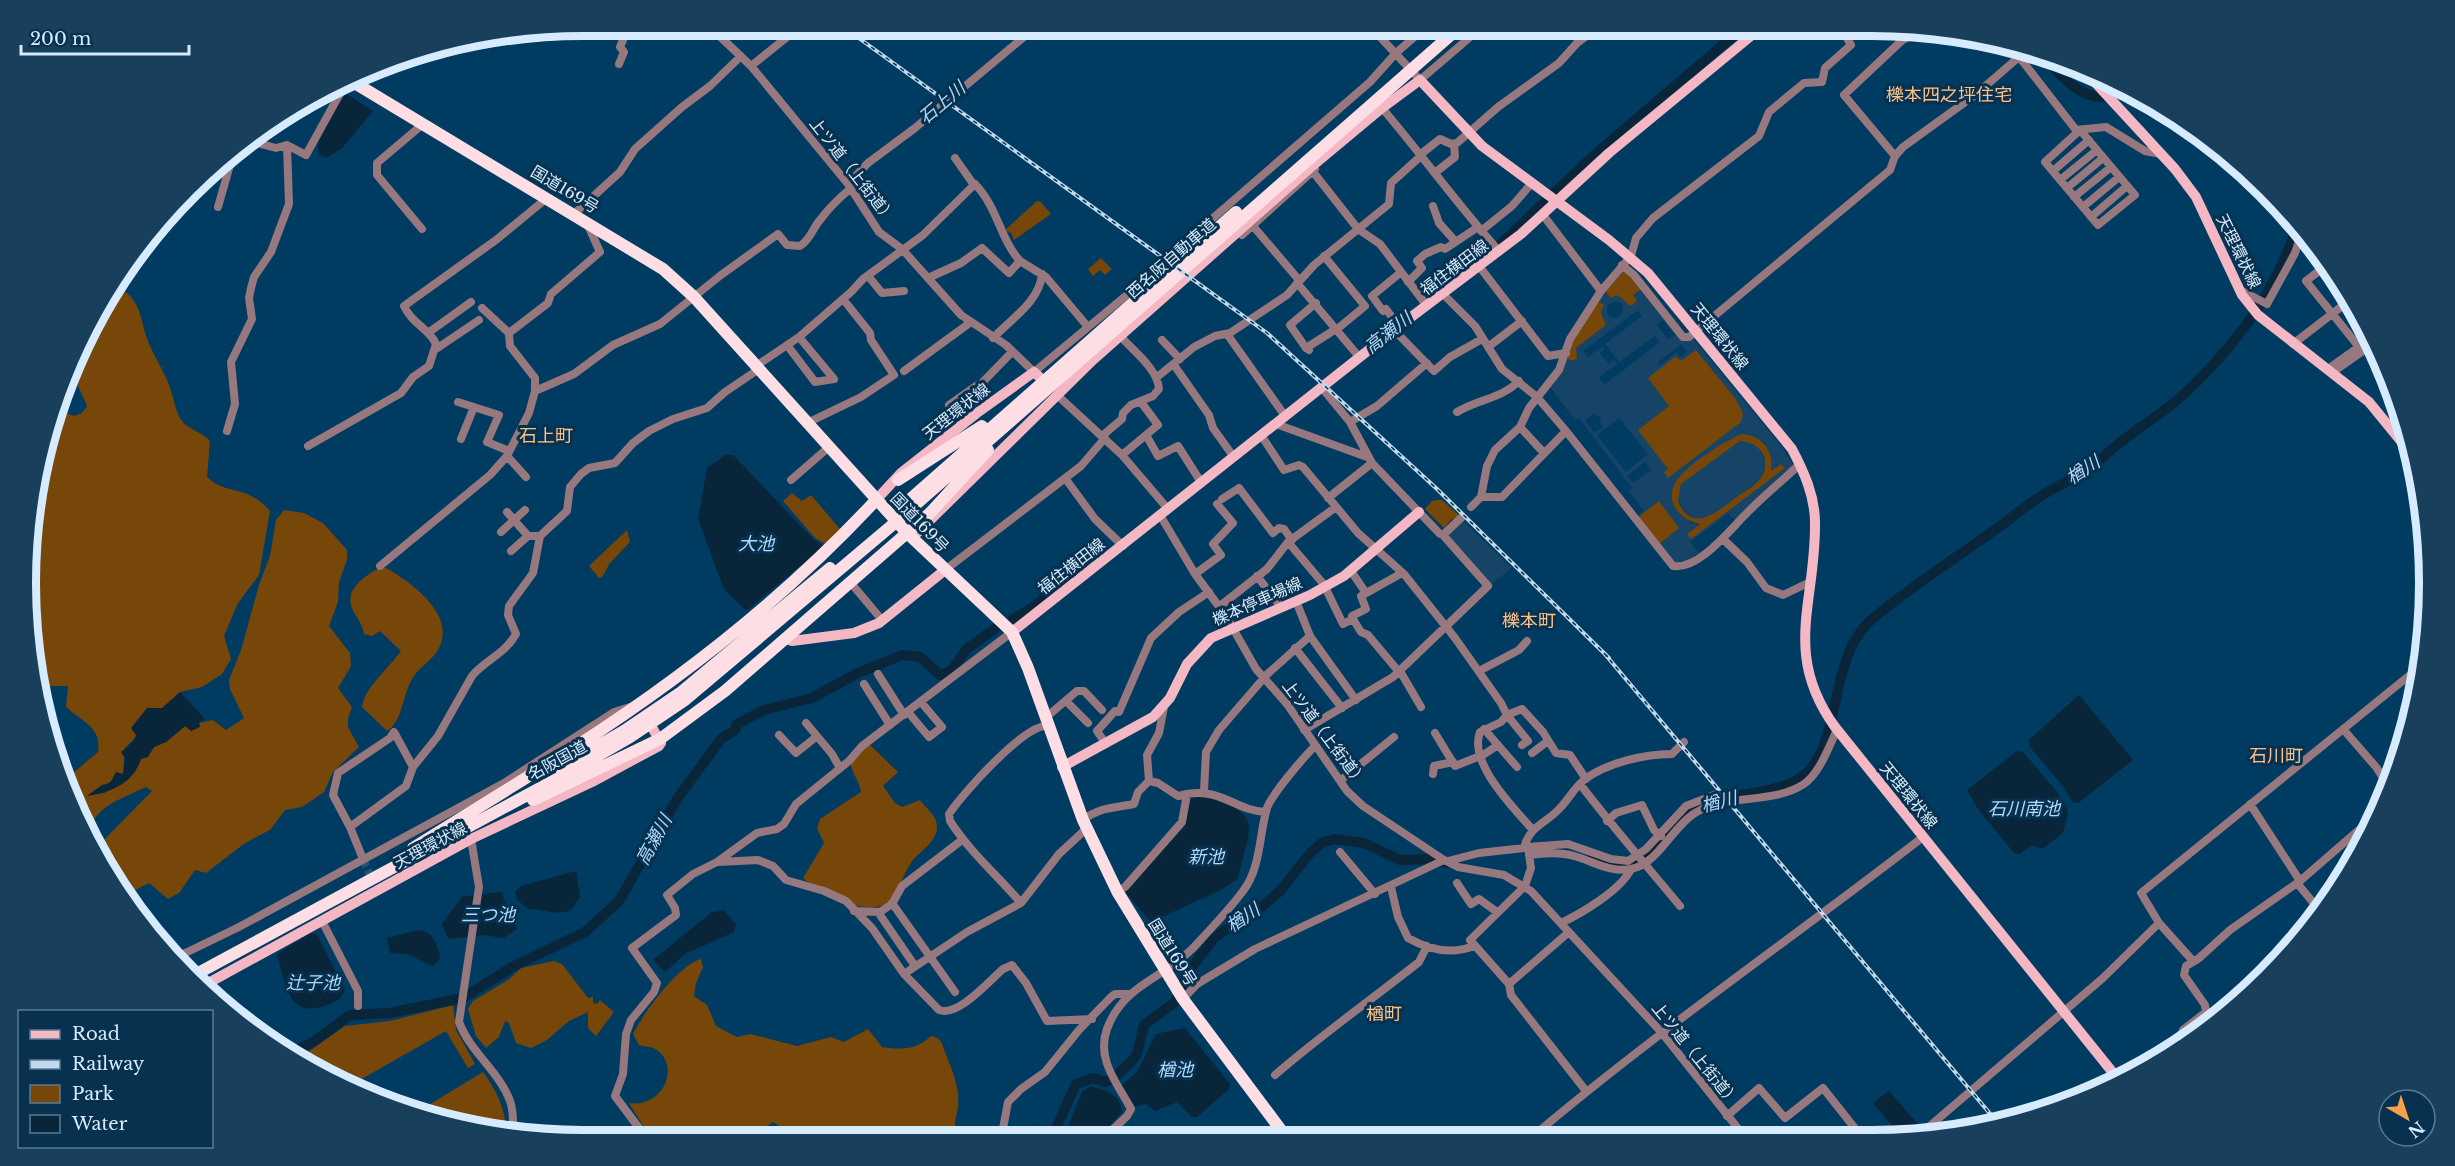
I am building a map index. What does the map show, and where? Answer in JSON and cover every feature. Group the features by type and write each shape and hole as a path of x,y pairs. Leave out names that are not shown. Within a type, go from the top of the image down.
{"highway":[{"name":"西名阪自動車道","path":"1424,53 1440,36"},
{"name":"西名阪自動車道","path":"901,512 1424,53 1447,36"},
{"name":"国道169号","path":"358,85 663,269 694,297 910,536 1012,632 1085,824 1117,891 1165,972 1281,1130"},
{"path":"897,480 978,429 1017,398 1036,393"},
{"path":"362,884 494,817 594,772 725,691 868,566 910,536 1036,393"},
{"path":"413,848 639,709 829,550 876,500"},
{"name":"名阪国道","path":"193,966 562,767 651,713 708,672 901,512"},
{"name":"名阪国道","path":"199,973 583,765 658,719 741,655 887,524"}],"main road":[{"name":"福住横田線","path":"1012,632 1322,388 1358,356 1443,294 1544,215 1552,198 1751,36"},
{"path":"910,536 1075,377 1140,318 1251,224 1312,170 1326,154 1420,80"},
{"name":"天理環状線","path":"1420,80 1468,133 1630,256 1648,273 1792,449 1808,483 1815,523 1804,655 1815,697 1836,728 2114,1074"},
{"name":"天理環状線","path":"2101,87 2196,197 2240,290 2254,311 2368,402 2399,438"},
{"path":"1034,372 1057,395"},
{"name":"天理環状線","path":"876,500 897,480 901,473 977,412 1034,372"},
{"name":"櫟本停車場線","path":"1062,767 1142,724 1164,707 1194,654 1211,638 1326,587 1378,550 1419,512"},
{"path":"786,639 792,641 854,633 882,620 945,570"},
{"name":"天理環状線","path":"209,982 471,839 611,772 659,746 662,743 656,734"}],"street":[{"path":"619,64 624,52 620,47 622,36"},
{"name":"上ツ道（上街道）","path":"719,36 751,66 849,186 879,232 902,249 956,309 1034,372"},
{"path":"751,66 788,36"},
{"path":"535,391 574,374 613,345 660,324 778,234 788,245 800,246 808,242 817,222 868,164 1025,36"},
{"path":"1380,36 1420,80 1471,36"},
{"path":"1175,251 1370,82 1396,53 1416,36"},
{"path":"1454,144 1504,102 1559,63 1586,36"},
{"path":"1471,507 1481,497 1486,466 1495,450 1520,427 1538,397 1559,370 1566,347 1601,291 1630,256 1636,238 1653,218 1759,136 1769,112 1804,83 1822,82 1825,68 1851,45 1846,36"},
{"path":"1895,156 1844,94 1905,39"},
{"path":"509,333 548,303 551,294 600,252 580,217 620,172 635,149 682,107 710,86 741,56"},
{"path":"1622,265 1634,275 1683,337 1689,337 1890,170 1895,156 1903,147 1975,95 2019,56"},
{"path":"2027,59 2076,130 2106,127 2145,151 2161,154"},
{"path":"258,143 276,148 287,145 306,155 341,92"},
{"path":"1382,108 1436,172 1454,200 1499,251"},
{"path":"422,229 378,175 377,163 423,124"},
{"path":"2080,130 2135,195 2098,225 2045,162 2080,130"},
{"path":"1156,378 1194,347 1215,336 1227,334 1287,295 1324,256 1389,204 1391,183 1421,155 1440,139 1454,144"},
{"path":"2053,171 2089,140"},
{"path":"1436,172 1455,157 1454,144"},
{"path":"227,431 235,404 231,362 252,319 249,298 254,277 271,252 289,204 287,145"},
{"path":"2060,180 2097,150"},
{"path":"955,158 990,204 1001,224 1004,238 1020,261 1042,274 1088,327"},
{"path":"2067,188 2103,158"},
{"path":"218,207 230,166"},
{"path":"2074,197 2111,167"},
{"path":"1312,170 1358,229 1380,244 1427,306"},
{"path":"2083,207 2119,177"},
{"path":"1408,282 1422,268 1417,261 1425,254 1441,247 1444,249 1480,229 1512,206 1532,183"},
{"path":"350,827 406,786 413,767 438,736 472,676 479,668 505,650 513,639 516,634 508,615 509,606 533,573 540,536 567,511 570,487 581,474 589,468 615,463 633,443 649,431 707,408 799,337 857,284 923,235 974,185"},
{"path":"436,350 434,339 409,317 404,306 496,240 548,198"},
{"path":"1434,206 1439,222 1455,241"},
{"path":"1544,215 1601,291"},
{"path":"1203,268 1251,224 1358,356"},
{"path":"2240,290 2267,304 2295,253 2299,241"},
{"path":"928,278 961,263 982,248 1009,273 1020,261"},
{"path":"1316,303 1290,325 1308,350 1365,306 1324,256"},
{"path":"1479,266 1548,356 1566,353"},
{"path":"1034,372 1157,270"},
{"path":"2320,270 2306,281 2359,348"},
{"path":"1400,273 1372,296 1383,311 1386,309 1396,328 1434,371 1450,357 1482,339"},
{"path":"993,338 1033,297 1041,284 1042,274"},
{"path":"869,277 882,293 904,291"},
{"path":"1075,377 1178,291"},
{"path":"1443,294 1475,326 1502,369 1538,397 1673,566 1688,564 1724,540 1744,516 1800,464"},
{"path":"807,423 868,393 894,375 871,340 870,333 843,299"},
{"path":"428,333 471,302"},
{"path":"2293,344 2343,305"},
{"path":"380,566 490,475 508,453 529,413 535,391 535,378 510,346 509,333 482,308"},
{"path":"308,446 401,393 413,377 429,366 436,350 479,320"},
{"path":"1488,347 1522,321"},
{"path":"904,371 971,322"},
{"path":"1227,334 1285,416"},
{"path":"787,345 816,382 834,379 799,337"},
{"path":"945,570 1080,466 1122,419 1123,413 1131,405 1157,393 1159,384 1156,378 1123,339"},
{"path":"1162,340 1209,415 1213,428 1233,456"},
{"path":"2330,370 2364,344"},
{"path":"2330,370 2366,348"},
{"path":"949,405 976,386 977,388 1012,352"},
{"path":"803,365 815,356"},
{"path":"1350,422 1377,406 1427,363"},
{"path":"1457,412 1472,403 1506,394 1519,381"},
{"path":"1304,730 1400,672 1488,586 1443,535 1369,460 1350,422 1322,388"},
{"name":"上ツ道（上街道）","path":"1057,395 1122,455 1164,512 1195,574 1220,606 1263,678 1287,704 1314,747 1363,806 1458,867 1504,875 1525,886 1662,1033 1739,1130"},
{"path":"458,402 499,415 487,442 508,453 526,477"},
{"path":"1122,455 1158,425 1141,402"},
{"path":"461,439 474,407"},
{"path":"1276,424 1369,460"},
{"path":"1520,427 1544,453"},
{"path":"1481,497 1502,496 1566,431"},
{"path":"1146,435 1158,456 1178,446 1201,482"},
{"path":"1261,435 1284,470 1299,465 1303,467 1336,507 1402,573 1479,672 1506,715 1528,741 1522,746"},
{"path":"791,480 829,447"},
{"path":"1328,498 1369,460"},
{"path":"1065,478 1095,519 1123,546"},
{"path":"1195,574 1221,555 1213,544 1233,523 1220,501 1239,488 1273,532 1280,528 1284,529 1290,541 1326,587 1342,624 1366,609 1361,596 1402,573"},
{"path":"1220,606 1257,576 1290,541 1336,507"},
{"path":"501,532 525,510"},
{"path":"507,512 528,536"},
{"path":"1443,535 1461,518"},
{"path":"511,551 528,536 540,536"},
{"path":"1724,540 1747,562 1766,588 1774,592 1783,595 1810,582"},
{"path":"1351,571 1366,593"},
{"path":"1257,576 1281,608"},
{"path":"850,582 882,620"},
{"path":"1106,744 1097,731 1115,711 1119,712 1151,638 1179,612 1209,592"},
{"path":"1296,601 1310,636 1356,700"},
{"path":"1353,619 1361,632 1368,635 1400,672 1421,707"},
{"path":"640,1130 615,1096 623,1074 626,1034 631,1020 654,992 657,982 632,948 676,915 675,908 667,895 693,874 717,862 757,833 777,829 784,824 796,804 840,768 862,746 1012,632"},
{"path":"1204,791 1206,752 1219,730 1263,678 1310,636"},
{"path":"1479,672 1519,650 1527,641"},
{"path":"1295,648 1342,708"},
{"path":"878,674 906,714 929,737 942,727 921,702"},
{"path":"2193,961 2159,923 2141,892 2411,674"},
{"path":"864,684 890,725"},
{"path":"1021,903 962,840 949,814 963,794 1031,729 1046,721 1050,714 1077,691 1084,691 1102,710"},
{"path":"1066,701 1088,723"},
{"path":"904,974 967,932 1021,903 1095,811 1112,806 1134,804 1138,792 1149,781 1147,755 1159,734 1164,707"},
{"path":"182,954 504,783 614,712 639,709"},
{"path":"1532,830 1500,793 1480,756 1478,738 1484,729 1501,722 1506,715 1522,710 1556,753 1570,755 1607,821 1680,906"},
{"path":"806,723 832,753 840,768"},
{"path":"1561,923 1584,910 1627,878 1631,869 1662,837 1697,811 1716,805 1755,799 1805,783 1815,771 1836,728"},
{"path":"1484,729 1516,767"},
{"path":"2343,729 2383,777"},
{"path":"363,859 350,827 333,795 338,774 390,738 394,732 413,767"},
{"path":"1435,733 1455,766 1480,756 1498,745"},
{"path":"779,735 796,753 816,736"},
{"path":"1340,781 1394,737"},
{"path":"1532,753 1548,741"},
{"path":"1586,1091 1511,995 1509,984 1470,940 1525,886 1531,868 1528,850 1532,830 1560,808 1583,781 1614,765 1658,754 1672,754 1684,742"},
{"path":"1112,1130 1131,1109 1105,1062 1103,1047 1118,1005 1129,994 1165,972 1192,949 1248,884 1254,871 1266,812 1280,788 1314,747"},
{"path":"1432,774 1434,766 1453,762"},
{"path":"1149,781 1158,783 1178,796 1204,791 1257,812 1266,812"},
{"path":"1117,891 1125,887 1182,822 1187,794"},
{"path":"2250,804 2314,904"},
{"path":"1607,821 1616,813 1642,805 1662,837"},
{"path":"2181,1034 2183,1030 2206,1012 2205,1005 2184,975 2186,966 2230,930 2298,882 2358,835"},
{"path":"1540,1130 1586,1091 1823,915 1923,837"},
{"path":"471,839 478,870 479,887 459,1022 466,1039 486,1063 510,1101 512,1125"},
{"path":"854,910 878,912 892,903 902,886 962,840"},
{"path":"1184,999 1197,984 1255,949 1446,861 1479,853 1528,850 1568,844 1621,861 1642,859"},
{"path":"1528,850 1573,855 1608,868 1631,869"},
{"path":"1340,852 1374,894"},
{"path":"717,862 758,860 773,866 786,880 834,895 846,902 872,928 904,974 917,985 931,1003 945,1012 957,1010 1003,969 1012,965 1026,983 1047,1022 1092,1019"},
{"path":"1457,883 1471,904 1479,898 1497,912"},
{"path":"1391,887 1398,917 1408,938 1427,946 1454,951 1474,946"},
{"path":"892,903 955,992"},
{"path":"878,912 915,966"},
{"path":"322,921 358,991 358,1005"},
{"path":"1929,1127 2063,1012 2159,923"},
{"path":"1509,984 1569,932"},
{"path":"1275,1075 1316,1039 1343,1022 1419,962 1427,946"},
{"path":"1003,1130 1008,1102 1021,1089 1045,1072 1079,1030 1115,994 1129,994"},
{"path":"1727,1116 1759,1088 1785,1118 1823,1088 1856,1130"}],"shaded area":[{"path":"1619,268 1625,269 1682,340 1692,337 1781,446 1794,466 1735,520 1728,514 1690,542 1699,553 1684,562 1673,563 1635,518 1644,511 1629,491 1632,488 1580,419 1576,419 1569,412 1550,387 1568,348","holes":["1613,302 1619,302 1623,307 1622,314 1617,318 1610,317 1607,306","1604,305 1601,313 1606,325 1576,348 1575,354 1569,353","1638,310 1642,316 1605,344 1619,362 1655,336 1660,342 1604,385 1599,377 1617,364 1614,360 1609,364 1600,353 1605,349 1603,346 1588,357 1583,351","1663,320 1675,335 1668,339 1657,325","1681,345 1687,352 1681,357 1676,352 1659,366 1657,363","1696,350 1735,398 1668,478 1670,406 1677,356 1681,362","1594,414 1602,419 1599,422 1603,427 1594,433 1585,420","1619,418 1648,454 1626,472 1597,435","1742,434 1762,441 1769,450 1771,472 1781,464 1785,468 1687,534 1700,524 1691,523 1671,497 1676,481 1730,439","1645,462 1651,470 1633,483 1627,476"]},
{"path":"1740,441 1748,441 1760,449 1766,463 1761,479 1710,517 1695,519 1687,514 1678,501 1681,484"},
{"path":"1463,521 1512,568 1490,585 1447,536"}],"green space":[{"path":"1037,201 1041,202 1051,214 1014,240 1011,233 1005,230"},
{"path":"1101,258 1112,269 1105,275 1100,270 1093,276 1088,269"},
{"path":"1625,270 1642,289 1633,295 1637,301 1630,306 1618,295 1611,298 1605,291"},
{"path":"122,289 130,296 138,308 148,341 168,382 181,420 210,441 207,477 222,487 253,497 270,511 259,575 238,603 224,636 231,659 222,674 202,687 180,692 125,748 123,774 88,795 105,793 154,747 166,742 185,726 213,720 226,730 244,718 230,689 229,680 241,650 259,585 270,556 276,520 284,510 304,513 323,523 347,550 347,560 339,582 338,602 329,626 350,653 351,666 338,688 352,707 348,727 359,747 333,772 324,792 302,807 285,810 270,830 245,843 206,873 195,870 179,893 168,899 149,883 131,892 102,842 152,791 146,787 108,805 95,818 92,825 71,775 98,752 97,737 90,726 66,707 68,686 46,686 41,654 37,619 37,547 47,476 64,412 74,416 82,413 87,406 76,380 92,341"},
{"path":"1598,302 1604,304 1601,313 1606,325 1576,348 1577,358 1573,361 1568,359 1568,348"},
{"path":"1696,350 1735,398 1743,413 1741,422 1668,478 1664,472 1668,469 1638,430 1669,406 1648,378 1676,356 1681,361"},
{"path":"1742,434 1761,441 1769,451 1771,471 1781,464 1785,468 1691,539 1687,534 1700,524 1692,522 1675,508 1673,487 1682,474 1707,454","holes":["1740,441 1758,448 1764,457 1765,469 1760,479 1715,513 1706,517 1691,517 1678,501 1681,484"]},
{"path":"792,493 802,501 811,495 840,529 827,545 815,538 783,501"},
{"path":"1442,500 1460,516 1455,521 1452,519 1444,528 1425,509 1432,501"},
{"path":"1659,501 1679,528 1658,545 1637,518"},
{"path":"627,530 630,542 599,578 589,566"},
{"path":"381,567 393,572 421,593 435,609 442,628 439,648 413,678 399,716 387,731 362,707 372,685 401,651 380,631 372,636 364,634 350,601 351,594 358,583"},
{"path":"869,744 898,772 883,786 895,803 902,807 920,800 933,816 937,827 935,837 910,864 893,897 885,904 861,907 835,898 803,878 824,843 817,828 820,819 861,792 851,761"},
{"path":"701,959 703,967 696,983 694,996 707,1005 716,1026 737,1037 750,1034 797,1046 831,1037 844,1042 868,1029 882,1047 896,1049 920,1044 931,1036 937,1038 941,1041 957,1086 955,1130 783,1130 773,1122 761,1130 646,1130 629,1103 641,1103 659,1093 667,1076 667,1067 664,1058 657,1050 639,1045 633,1034 653,1003 672,980 692,963"},
{"path":"554,961 562,964 588,998 593,997 593,1003 597,1004 600,1000 614,1012 596,1036 588,1028 588,1012 569,1021 547,1040 531,1048 516,1043 509,1023 505,1021 499,1037 486,1048 476,1036 468,1009 473,1001 508,980 521,968"},
{"path":"453,1005 456,1030 475,1064 468,1068 446,1031 358,1081 346,1076 343,1070 338,1073 306,1055 345,1026 390,1021"},
{"path":"483,1072 500,1101 505,1124 476,1119 426,1107"}],"water":[{"path":"346,94 373,111 342,148 326,158 319,154 318,147 322,131"},
{"name":"大池","path":"726,455 733,455 813,539 824,546 746,611 724,589 698,519 707,468"},
{"path":"180,692 205,719 199,722 200,727 191,731 185,726 166,742 154,747 148,757 141,759 133,775 127,781 113,789 87,796 102,785 110,783 116,772 123,774 125,758 121,752 134,741 136,735 131,728 147,708 162,708"},
{"name":"石川南池","path":"2079,695 2133,760 2078,803 2073,803 2063,786 2030,747 2029,740"},
{"name":"石川南池","path":"2017,751 2023,752 2057,792 2068,812 2063,833 2042,849 2032,845 2020,854 2014,853 1978,809 1967,790"},
{"name":"新池","path":"1205,796 1237,809 1245,816 1249,834 1238,878 1223,889 1151,922 1126,893 1127,889 1185,826 1191,798"},
{"name":"三つ池","path":"576,871 580,897 571,910 553,912 528,909 517,899 515,892 521,886"},
{"name":"三つ池","path":"501,892 517,929 504,938 483,935 448,939 442,924 462,897"},
{"path":"724,910 736,925 734,932 685,954 665,972 653,960 712,912"},
{"name":"三つ池","path":"418,930 428,933 436,944 441,958 433,966 407,954 390,953 387,938"},
{"name":"辻子池","path":"311,933 317,935 345,990 340,999 311,1009 301,1007 289,993 277,954"},
{"name":"楢池","path":"1185,1028 1230,1084 1229,1089 1197,1117 1192,1117 1177,1102 1155,1111 1146,1104 1135,1106 1122,1085 1137,1072 1156,1034"},
{"name":"楢池","path":"1091,1086 1107,1092 1119,1101 1122,1112 1105,1130 1067,1130 1082,1092"},
{"path":"1889,1091 1921,1128 1895,1129 1873,1103"}],"waterway":[{"name":"高瀬川","path":"1489,255 1592,157 1733,36"},
{"name":"高瀬川","path":"2054,67 2078,90 2089,95 2100,97 2116,93"},
{"name":"楢川","path":"1592,855 1613,863 1629,864 1641,860 1651,852 1679,818 1693,808 1720,799 1779,787 1803,776 1815,763 1824,745 1847,657 1857,637 1870,621 1913,587 2031,503 2086,471 2182,396 2235,339 2265,297 2294,235"},
{"name":"高瀬川","path":"1013,619 1029,610 1081,571"},
{"name":"高瀬川","path":"297,1049 313,1042 350,1015 389,1013 463,998 512,967 585,932 619,901 677,799 721,739 735,730 737,724 764,710 812,698 856,674 902,655 920,657 940,675 951,671 967,649 997,627"},
{"name":"楢川","path":"1055,1130 1076,1084 1093,1078 1105,1082 1115,1077 1131,1062 1137,1054 1144,1025 1175,1002 1188,972 1215,937 1263,906 1281,890 1310,853 1323,842 1335,839 1364,843 1400,860 1433,859 1447,863"}],"tunnel":[{"path":"363,859 374,884"}],"railway":[{"path":"856,36 1267,333 1437,489 1609,658"},
{"path":"1604,653 1992,1116"}],"district":[{"name":"櫟本四之坪住宅","path":"1949,95"},
{"name":"石上町","path":"546,436"},
{"name":"櫟本町","path":"1529,621"},
{"name":"石川町","path":"2276,756"},
{"name":"楢町","path":"1384,1014"}],"water label":[{"name":"石上川","path":"942,103"}]}
